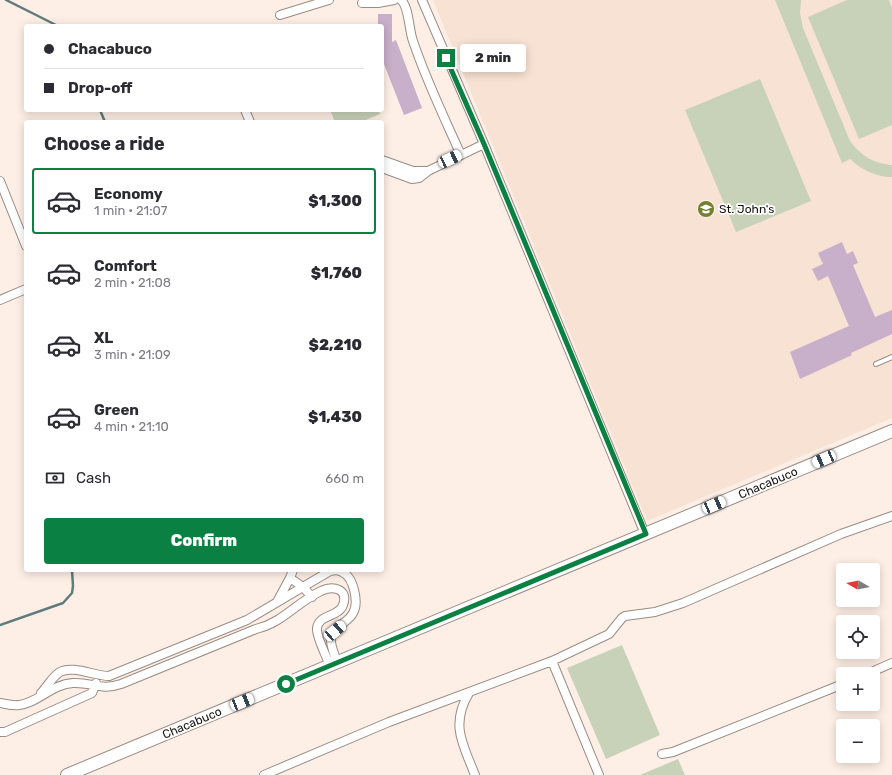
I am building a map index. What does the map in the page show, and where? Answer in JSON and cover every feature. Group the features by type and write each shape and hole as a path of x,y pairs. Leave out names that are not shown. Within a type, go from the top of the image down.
{"street":[{"path":"280,15 329,0"},
{"path":"362,3 378,3 394,0"},
{"path":"401,0 405,6 412,39 424,72 460,154"},
{"path":"422,0 484,144 646,534"},
{"path":"384,169 412,179 419,178 428,171 460,154 484,144"},
{"path":"384,161 413,171 428,171"},
{"path":"0,181 24,241"},
{"path":"0,300 24,290"},
{"name":"Chacabuco","path":"67,775 892,431"},
{"path":"264,775 389,722 552,661 609,634 625,616 655,612 683,604 840,534 892,516"},
{"path":"34,700 60,672 68,670 81,670 97,676 109,676 258,614 327,572"},
{"path":"334,664 331,640 332,635 352,615 357,599 348,577 344,572"},
{"path":"276,622 276,615 273,605 291,574 312,597"},
{"path":"0,703 19,705 34,700 51,690 72,683 113,687 276,622 328,587 338,588 342,591 344,596 342,607 338,611 323,618 319,622 317,629 334,664"},
{"path":"258,614 264,627"},
{"path":"552,661 599,775"},
{"path":"880,669 892,664"},
{"path":"0,732 5,732 92,693 97,676"},
{"path":"662,754 673,752 836,687"},
{"path":"469,693 460,709 459,727 461,738 475,775"}],"lane":[{"path":"876,364 892,357"}],"shaded area":[{"name":"St. John's","path":"433,0 892,0 892,418 647,521"}],"green space":[{"path":"775,0 801,0 800,13 803,28 850,141 858,151 873,161 892,165 892,177 880,176 870,172 850,159 842,163"},
{"path":"847,0 889,0 892,8 892,125 859,139 808,17"},
{"path":"760,79 811,201 736,232 685,110"},
{"path":"331,112 380,112 380,114 366,120 334,120"},
{"path":"622,645 660,735 606,759 567,668"},
{"path":"678,759 685,775 640,775"}],"building":[{"path":"378,14 392,14 392,42 396,40 422,108 404,115 384,64 384,24 378,24"},
{"path":"842,242 847,254 853,251 858,263 853,265 875,317 892,310 892,334 851,353 852,355 800,379 790,352 849,326 828,276 818,281 812,269 823,264 818,253"}],"waterway":[{"path":"6,0 54,24"},
{"path":"101,112 104,120"},
{"path":"0,625 63,603 72,593 72,572"}],"place":[{"name":"St. John's","path":"706,209"}],"route":[{"path":"286,684 646,534 484,144 446,58"}]}
